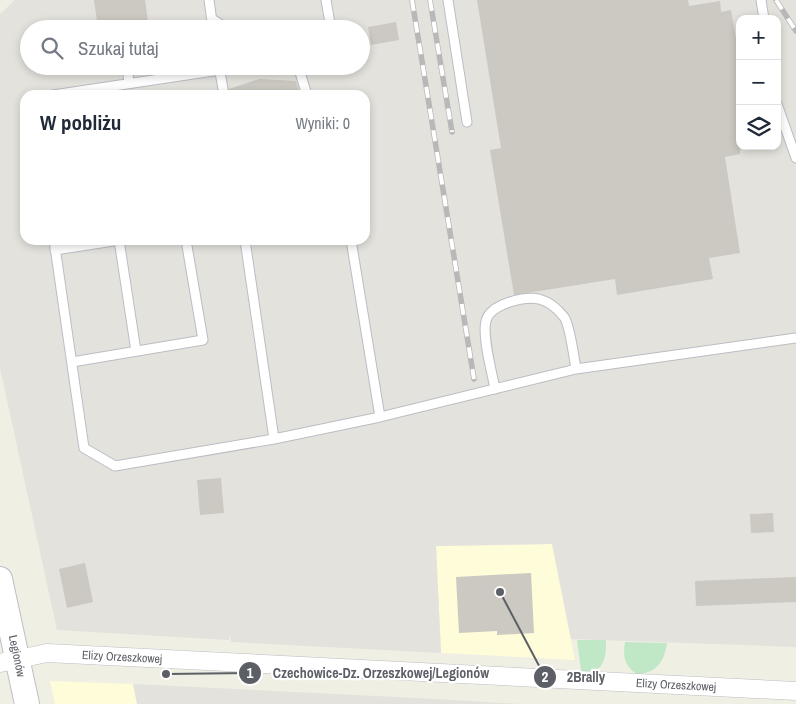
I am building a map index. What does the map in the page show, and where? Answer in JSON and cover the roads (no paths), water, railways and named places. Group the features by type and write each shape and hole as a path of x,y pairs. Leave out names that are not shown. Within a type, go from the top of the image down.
{"street":[{"name":"Legionów","path":"0,579 9,662 27,704"},
{"name":"Elizy Orzeszkowej","path":"9,662 47,653 796,691"}],"lane":[{"path":"209,0 212,20"},
{"path":"326,0 329,20"},
{"path":"448,0 467,122"},
{"path":"761,0 763,15"},
{"path":"128,75 129,83"},
{"path":"84,90 178,75"},
{"path":"221,75 223,90"},
{"path":"301,75 305,90"},
{"path":"777,105 796,158"},
{"path":"54,245 84,448 116,466 274,439 380,417 576,369 796,338"},
{"path":"55,250 87,245"},
{"path":"120,245 136,351"},
{"path":"72,362 203,340 187,245"},
{"path":"246,245 274,439"},
{"path":"352,245 380,417"},
{"path":"495,390 485,334 486,319 496,307 514,300 538,299 554,306 566,319 576,369"}],"railway":[{"path":"412,0 474,379"},
{"path":"430,0 452,132"},
{"path":"776,0 796,31"}],"place":[{"name":"2Brally","path":"500,592"},
{"name":"Czechowice-Dz. Orzeszkowej/Legionów","path":"166,674"}]}
